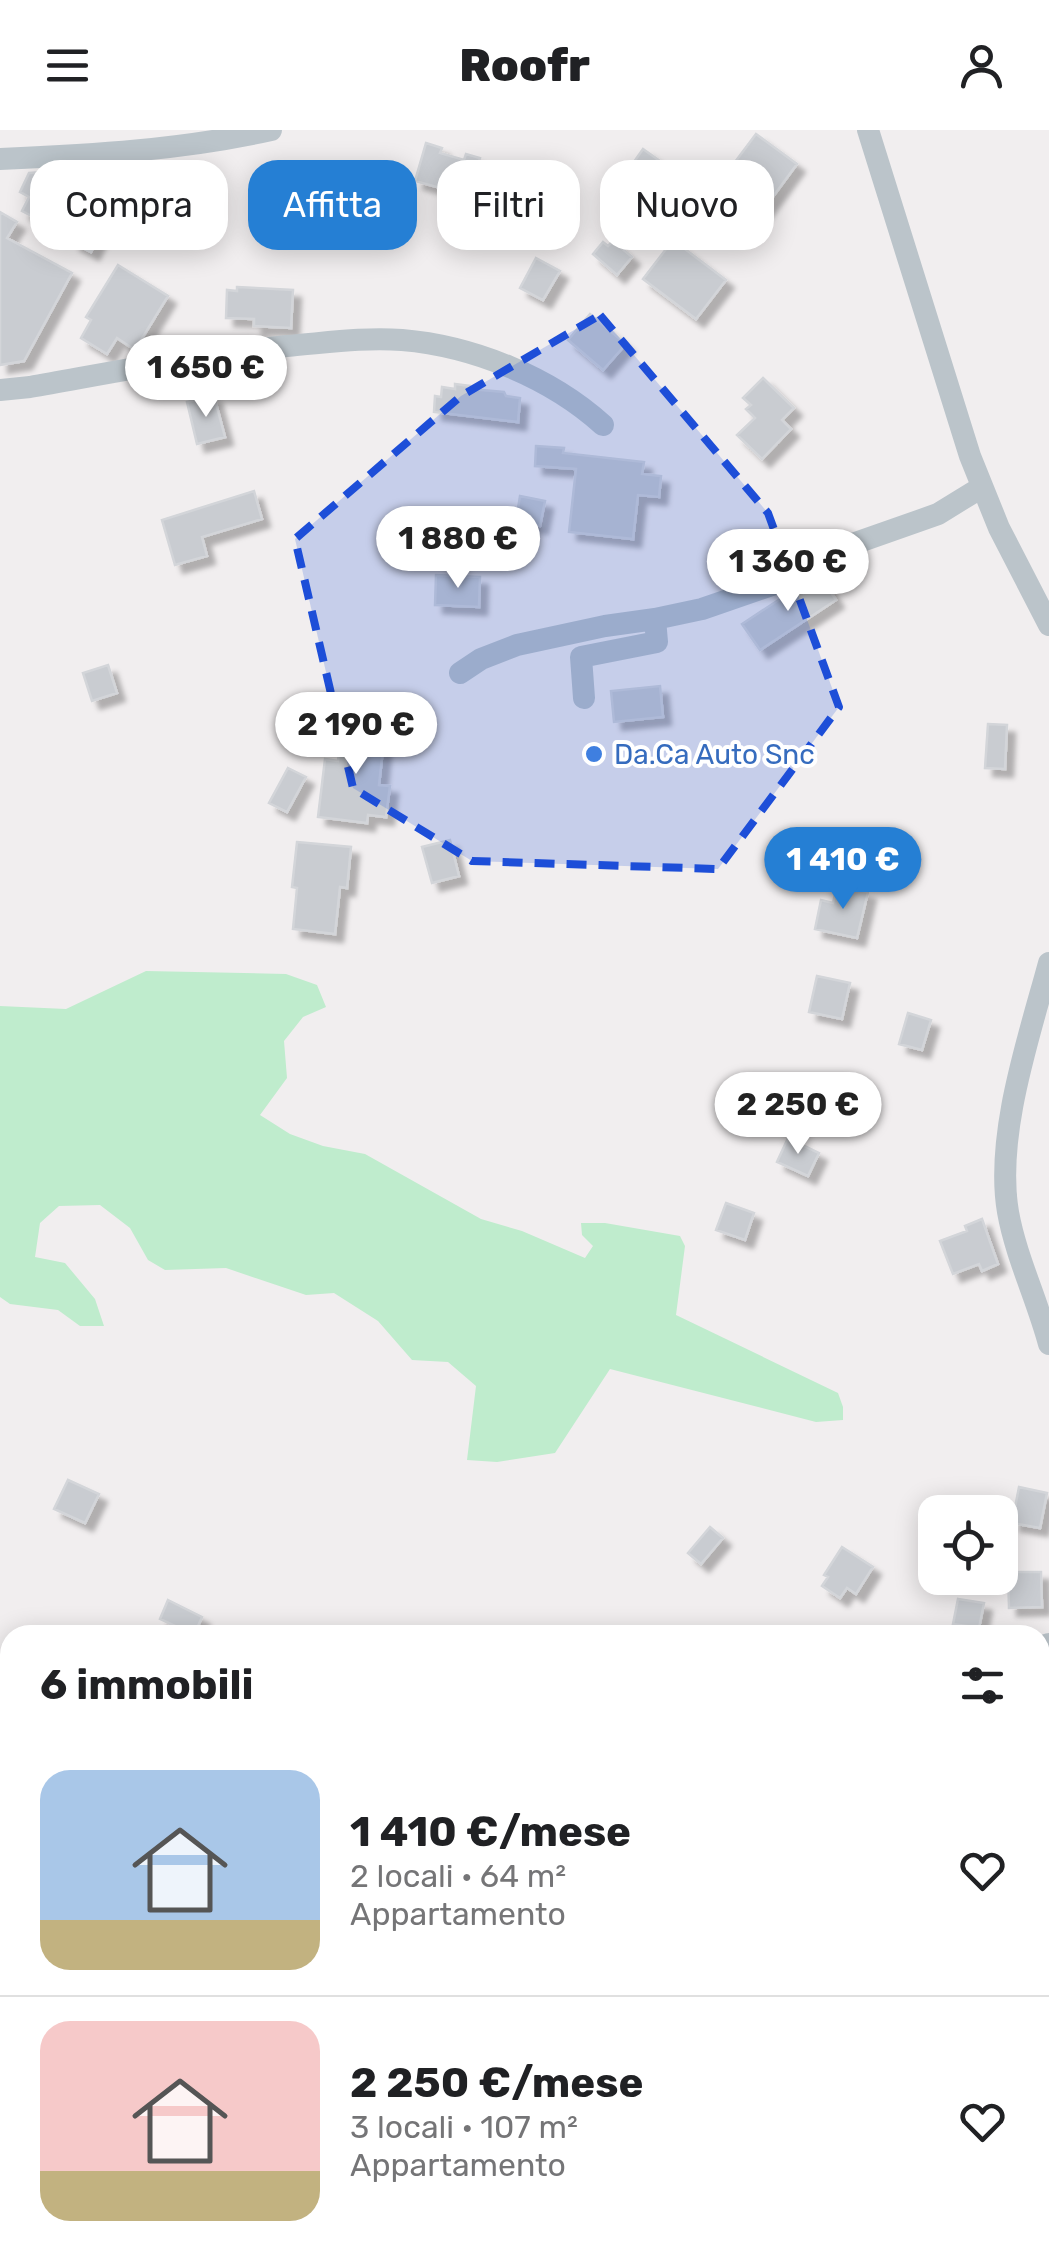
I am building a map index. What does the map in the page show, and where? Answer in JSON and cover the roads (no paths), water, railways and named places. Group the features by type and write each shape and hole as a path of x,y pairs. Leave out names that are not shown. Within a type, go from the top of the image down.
{"street":[{"path":"0,159 183,146 271,130"},
{"path":"868,130 970,456 1013,559 1049,625"},
{"path":"0,390 216,354 352,340 405,340 467,353 523,374 586,409 603,425"},
{"path":"460,673 492,654 531,641 702,609 792,578 850,544 938,514 982,486"},
{"path":"584,698 581,657 658,642 655,619"},
{"path":"1049,963 1016,1093 1006,1188 1009,1217 1049,1344"}],"place":[{"name":"Da.Ca Auto Snc","path":"594,754"}]}
